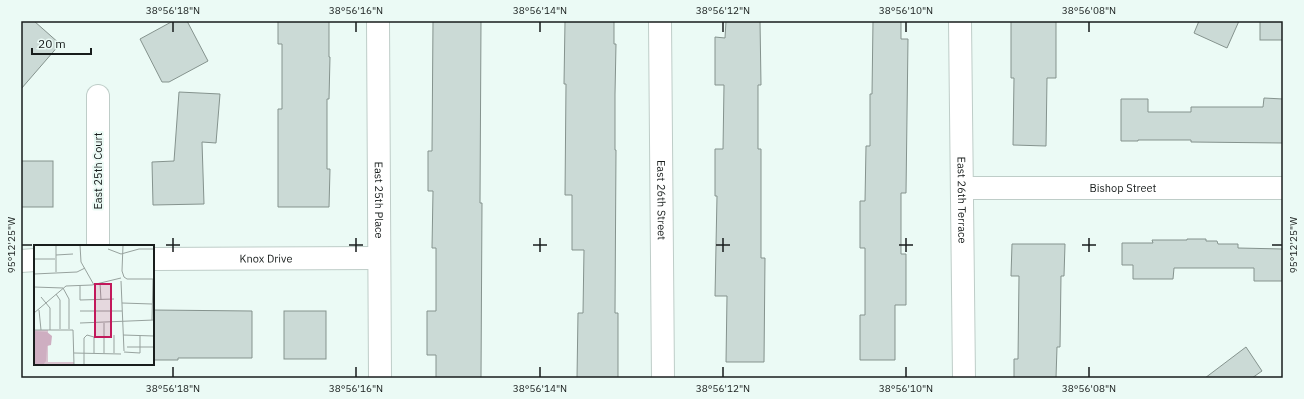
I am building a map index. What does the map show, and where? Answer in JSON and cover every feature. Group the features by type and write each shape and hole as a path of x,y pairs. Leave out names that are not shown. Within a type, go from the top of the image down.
{"street":[{"name":"East 25th Place","path":"378,21 380,378"},
{"name":"East 26th Street","path":"660,21 663,378"},
{"name":"East 26th Terrace","path":"960,21 964,378"},
{"name":"East 25th Court","path":"98,96 98,245"},
{"name":"Bishop Street","path":"963,188 1283,188"},
{"name":"Knox Drive","path":"154,259 379,258"},
{"path":"21,261 34,260"}],"building":[{"path":"21,21 34,21 60,44 21,89"},
{"path":"173,21 187,21 208,61 169,82 162,82 140,39"},
{"path":"278,21 329,21 330,57 329,99 327,99 327,169 330,169 329,207 278,207 278,109 282,109 282,44 278,44"},
{"path":"433,21 481,21 481,378 436,378 436,355 427,355 427,311 436,311 436,248 432,248 433,191 428,191 428,151 432,151"},
{"path":"565,21 614,21 614,44 616,44 615,313 618,313 618,378 577,378 578,313 583,313 584,250 572,250 572,195 565,195"},
{"path":"726,21 760,21 761,85 758,85 758,149 761,149 761,258 765,258 764,362 726,362 727,296 715,296 717,196 715,196 715,149 723,149 724,85 715,85 715,37 725,38"},
{"path":"873,21 901,21 901,39 908,39 906,193 901,193 901,254 906,254 906,305 895,305 895,360 860,360 860,315 865,315 865,248 860,248 860,201 865,201 866,146 870,146 870,94 872,94"},
{"path":"1011,21 1056,21 1056,78 1047,78 1046,146 1013,145 1014,78 1011,78"},
{"path":"1199,21 1239,21 1227,48 1194,33"},
{"path":"1260,21 1283,21 1283,40 1260,40"},
{"path":"179,92 220,94 216,143 202,142 204,204 153,205 152,162 174,161"},
{"path":"1264,98 1283,99 1283,143 1191,142 1191,140 1121,141 1121,99 1148,99 1148,112 1191,112 1191,107 1263,107"},
{"path":"21,161 53,161 53,207 21,207"},
{"path":"1206,239 1206,241 1217,241 1218,244 1238,244 1238,248 1283,249 1283,281 1254,281 1254,268 1174,268 1173,279 1133,279 1133,265 1122,265 1122,243 1153,243 1152,240"},
{"path":"1012,244 1065,244 1064,276 1061,276 1060,347 1057,347 1056,378 1014,378 1014,359 1018,359 1019,276 1011,276"},
{"path":"154,310 252,311 252,358 178,358 178,360 154,360"},
{"path":"284,311 326,311 326,359 284,359"},
{"path":"1246,347 1262,371 1252,378 1205,378"}]}
